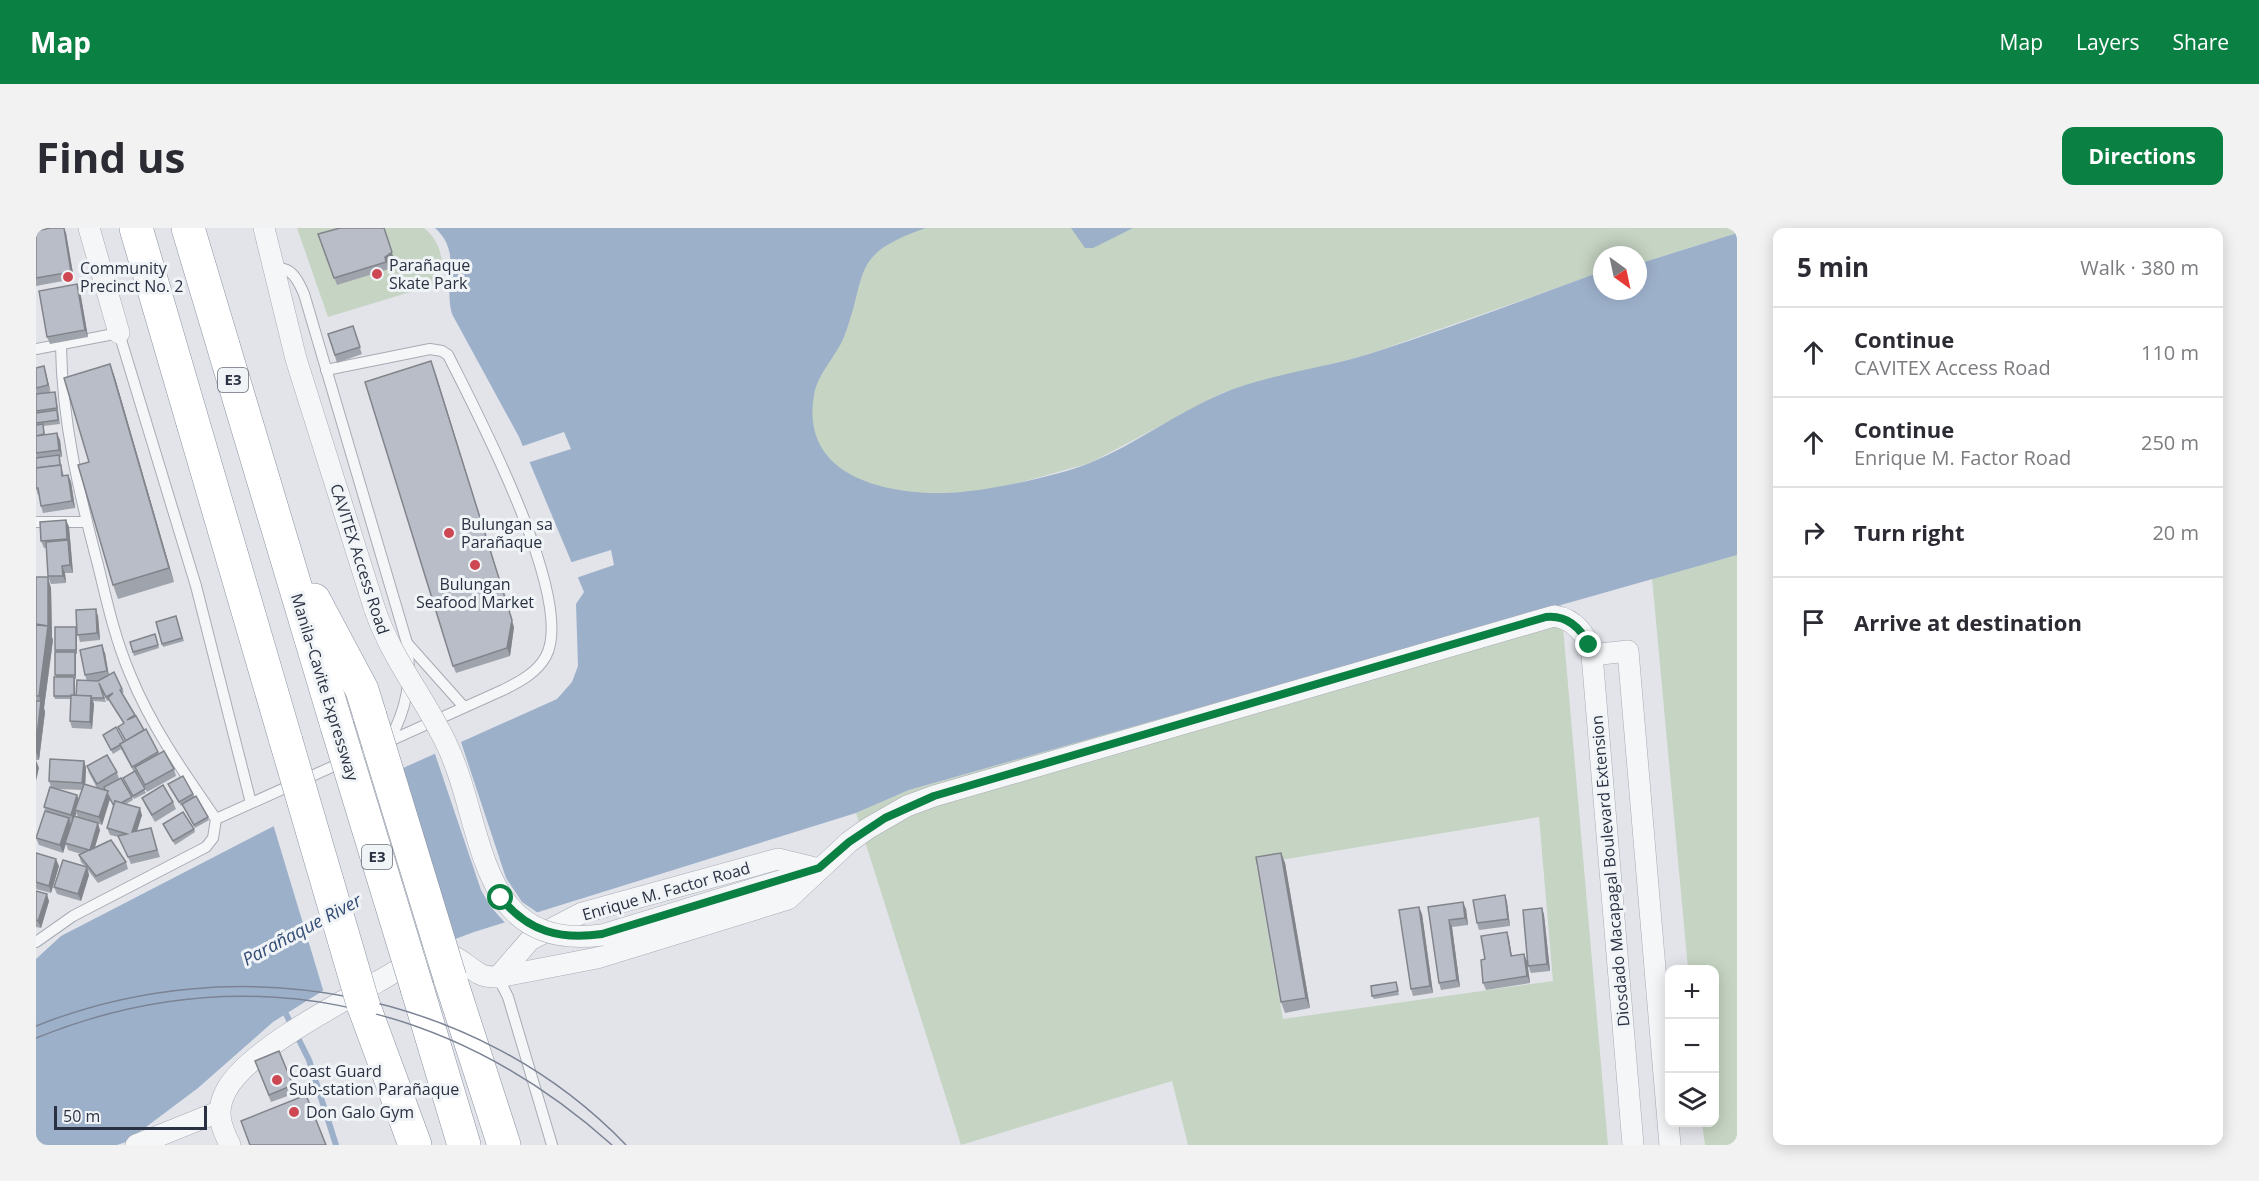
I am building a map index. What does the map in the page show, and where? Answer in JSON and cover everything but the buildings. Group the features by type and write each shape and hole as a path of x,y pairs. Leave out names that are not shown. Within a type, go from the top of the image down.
{"highway":[{"path":"136,228 403,1145"},
{"name":"Manila–Cavite Expressway","path":"188,228 464,1145"},
{"path":"279,532 362,690 379,728 450,978 504,1145"},
{"path":"363,1004 415,1145"}],"street":[{"path":"89,228 119,333"},
{"path":"264,228 273,269"},
{"name":"CAVITEX Access Road","path":"273,269 375,610 392,654 436,724 453,758 486,864 501,898 523,921 551,934 567,937 602,934 819,868"},
{"name":"Diosdado Macapagal Boulevard Extension","path":"819,868 849,842 885,818 934,796 1554,616 1567,620 1579,629 1592,655 1633,1145"},
{"path":"1592,655 1628,651 1670,1145"},
{"name":"Enrique M. Factor Road","path":"498,977 530,940 582,913 778,859 819,868"},
{"path":"230,1145 220,1126 218,1112 227,1089 245,1069 308,1021 417,960 440,953 454,956 481,975 498,977 597,958 788,899 819,868"},
{"path":"136,1145 218,1112"}],"lane":[{"path":"216,819 251,803 379,728 399,723 407,700 409,658 407,643 300,285 289,270 273,269"},
{"path":"36,349 119,333 196,586 251,803"},
{"path":"36,942 73,916 206,847 213,838 216,819 169,749 130,674 114,629 87,522 66,419 61,346"},
{"path":"326,370 430,349 442,351 448,355 480,418 528,529 540,558 546,588 550,616 547,655 537,668 522,680 465,708 379,728"},
{"path":"36,522 87,522"},
{"path":"407,643 465,708"},
{"path":"498,977 508,998 552,1145"}],"green space":[{"name":"Parañaque Skate Park","path":"297,228 424,228 438,246 442,260 440,283 328,317"},
{"path":"636,228 1737,228 1737,233 1647,261 1647,246 1593,246 1593,275 1366,355 1222,393 1090,463 843,532"},
{"path":"1737,555 1737,1145 1705,1145 1703,1127 1719,1127 1719,965 1688,965 1652,578"},
{"path":"1561,604 1608,1145 1188,1145 1172,1081 961,1145 856,813 909,790","holes":["1539,817 1553,981 1283,1019 1256,864"]}],"water":[{"name":"Parañaque River","path":"435,228 926,228 884,247 872,257 865,268 844,337 816,388 813,423 820,445 833,462 851,475 897,490 945,493 999,487 1090,463 1124,447 1188,410 1239,387 1369,354 1593,275 1593,300 1647,300 1647,261 1737,233 1737,555 909,790 856,813 474,932 332,985 273,1022 198,1088 126,1142 117,1145 36,1145 36,959 61,936 276,825 557,699 572,682 578,666 576,604 584,592 519,437 452,314 449,291 450,258 443,238"},
{"path":"1071,228 1133,228 1093,248 1085,248"}],"pier":[{"path":"564,432 571,449 527,463 520,447"},
{"path":"611,550 614,565 576,578 569,563"},
{"path":"460,739 506,878 522,902 541,915 507,925 490,906 481,890 434,751"},
{"path":"395,768 449,945 324,993 273,824"}],"waterway":[{"path":"286,1014 309,1060 336,1145"}],"tram line":[{"path":"36,1026 112,1002 191,989 271,987 349,997 426,1018 499,1049 566,1092 626,1145"},
{"path":"36,1038 113,1013 190,999 265,997 340,1006 412,1025 482,1055 549,1095 612,1145"}],"place":[{"name":"Parañaque Skate Park","path":"377,274"},
{"name":"Community Precinct No. 2","path":"68,277"},
{"name":"Bulungan sa Parañaque","path":"449,533"},
{"name":"Bulungan Seafood Market","path":"475,565"},
{"name":"Coast Guard Sub-station Parañaque","path":"277,1080"},
{"name":"Don Galo Gym","path":"294,1112"}],"route":[{"path":"501,898 523,921 551,934 567,937 602,934 819,868 849,842 885,818 934,796 1546,617 1561,617 1573,623 1585,636 1589,645"}]}
